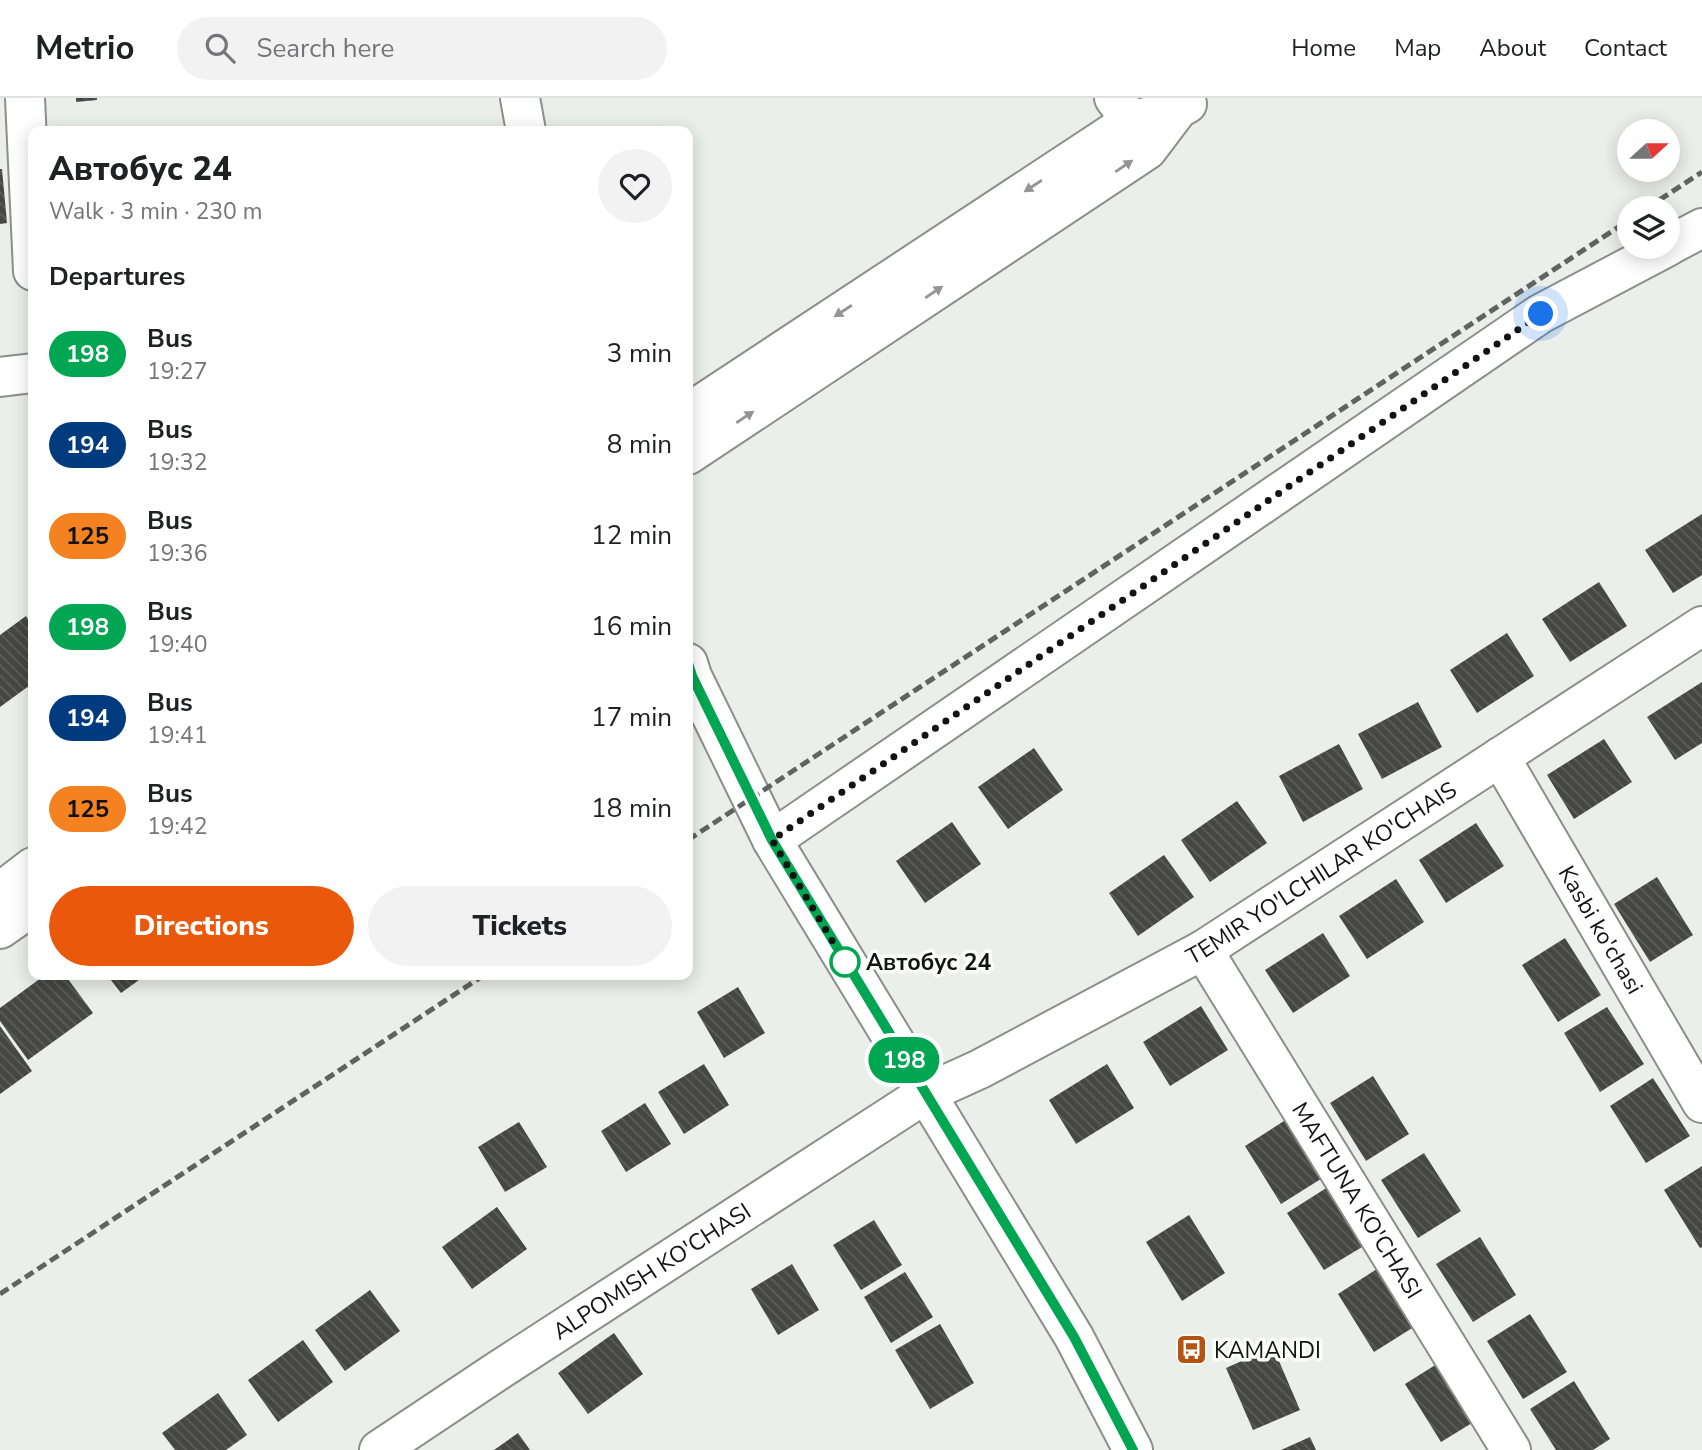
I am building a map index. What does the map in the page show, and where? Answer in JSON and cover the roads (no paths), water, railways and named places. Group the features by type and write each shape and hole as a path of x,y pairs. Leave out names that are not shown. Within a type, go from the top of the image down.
{"street":[{"path":"25,98 28,163"},
{"path":"520,98 525,126"},
{"path":"695,400 1123,110 1187,104"},
{"path":"693,452 1147,150 1187,104"},
{"path":"1680,239 1702,228"},
{"path":"772,840 1541,314 1643,259"},
{"path":"0,377 28,374"},
{"name":"TEMIR YO'LCHILAR KO'CHAIS","path":"925,1094 981,1069 1203,950 1702,626"},
{"path":"693,678 772,840 1074,1337 1133,1450"},
{"name":"Kasbi ko'chasi","path":"1500,757 1702,1102"},
{"path":"0,892 28,871"},
{"path":"0,929 28,909"},
{"name":"MAFTUNA KO'CHASI","path":"1203,950 1511,1450"},
{"name":"ALPOMISH KO'CHASI","path":"379,1450 507,1364 925,1094"}],"railway":[{"path":"1665,196 1702,172"},
{"path":"693,837 1617,228"},
{"path":"0,1294 476,980"}],"place":[{"name":"Автобус 24","path":"845,962"},
{"name":"KAMANDI","path":"1191,1350"}]}
